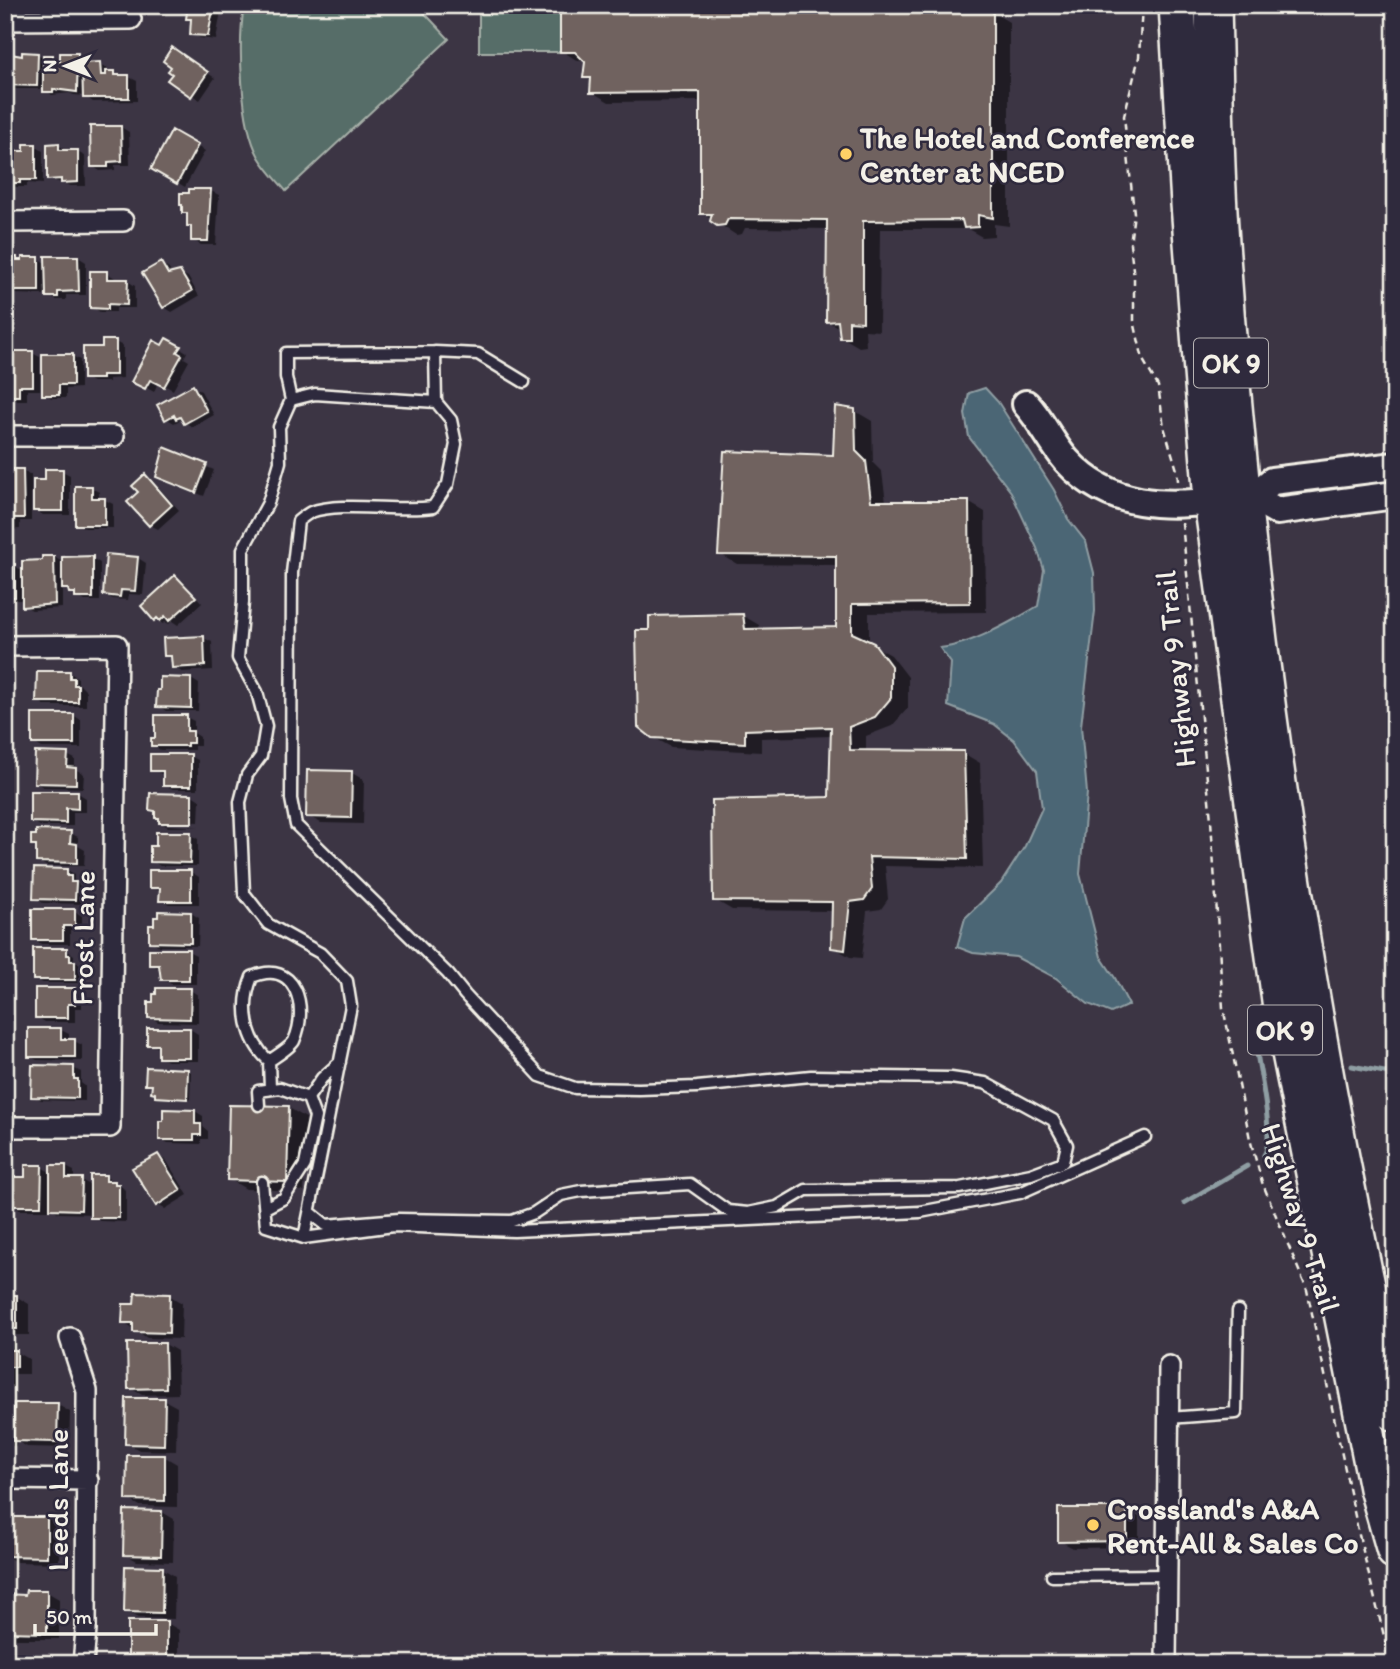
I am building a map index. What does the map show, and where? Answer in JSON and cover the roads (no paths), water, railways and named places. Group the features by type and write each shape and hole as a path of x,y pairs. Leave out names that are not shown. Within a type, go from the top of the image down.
{"highway":[{"name":"OK 9","path":"1177,5 1189,204 1236,499 1251,570 1292,887 1345,1175 1395,1413"},
{"name":"OK 9","path":"1213,5 1220,228 1236,499 1281,1009 1377,1488 1395,1551"}],"street":[{"path":"5,20 131,19"},
{"path":"5,222 123,221"},
{"path":"1026,404 1066,460 1104,490 1130,500 1163,505 1236,499 1277,511 1395,495"},
{"path":"5,436 114,436"},
{"path":"1236,499 1272,481 1395,467"},
{"name":"Frost Lane","path":"5,646 117,645 110,1128 5,1127"},
{"name":"Leeds Lane","path":"70,1338 87,1391 86,1630 83,1664"},
{"path":"1166,1664 1169,1366"},
{"path":"5,1479 88,1480"}],"lane":[{"path":"310,1212 326,1225 399,1219 512,1221 534,1213 561,1195 581,1191 690,1184 728,1212 748,1213 777,1207 806,1190 960,1188 1031,1174 1063,1162 1067,1145 1052,1120 985,1083 951,1078 811,1076 697,1087 639,1089 575,1088 540,1076 448,974 296,825 291,799 292,586 298,521 311,512 346,507 410,510 433,507 448,484 456,443 451,420 436,402 435,352"},
{"path":"304,1238 351,1006 347,981 320,953 268,925 244,894 240,802 247,775 261,757 266,726 257,692 238,657 243,602 243,549 268,503 280,462 279,427 291,400 286,377 286,353 478,354 524,382"},
{"path":"291,400 315,394 436,402"},
{"path":"269,1062 293,1044 299,1023 300,996 293,984 280,975 266,972 252,978 246,991 245,1012 258,1052 269,1062 270,1089"},
{"path":"308,1098 340,1062"},
{"path":"259,1105 258,1091 270,1089 280,1088 308,1098"},
{"path":"265,1208 284,1198 304,1165 315,1117 308,1098"},
{"path":"262,1182 266,1226 304,1238 393,1226 514,1231 920,1212 1020,1193 1146,1137"},
{"path":"1169,1418 1236,1413 1238,1311"},
{"path":"1052,1576 1168,1575"}],"water":[{"path":"985,388 998,402 1054,490 1068,519 1086,542 1094,573 1095,611 1081,726 1087,793 1080,874 1101,957 1129,1005 1111,1013 1088,1004 1056,978 1016,957 973,953 957,947 965,918 1001,883 1025,846 1042,808 1037,771 1014,740 994,724 948,706 951,663 940,648 978,638 1038,606 1044,570 1037,548 1011,492 969,437 965,414 969,393"}],"waterway":[{"path":"1264,1155 1268,1136 1257,1053 1267,1052"},
{"path":"1352,1066 1395,1074"},
{"path":"1184,1203 1247,1166"}],"place":[{"name":"The Hotel and Conference Center at NCED","path":"846,154"},
{"name":"Crossland's A&A Rent-All & Sales Co","path":"1093,1525"}]}
